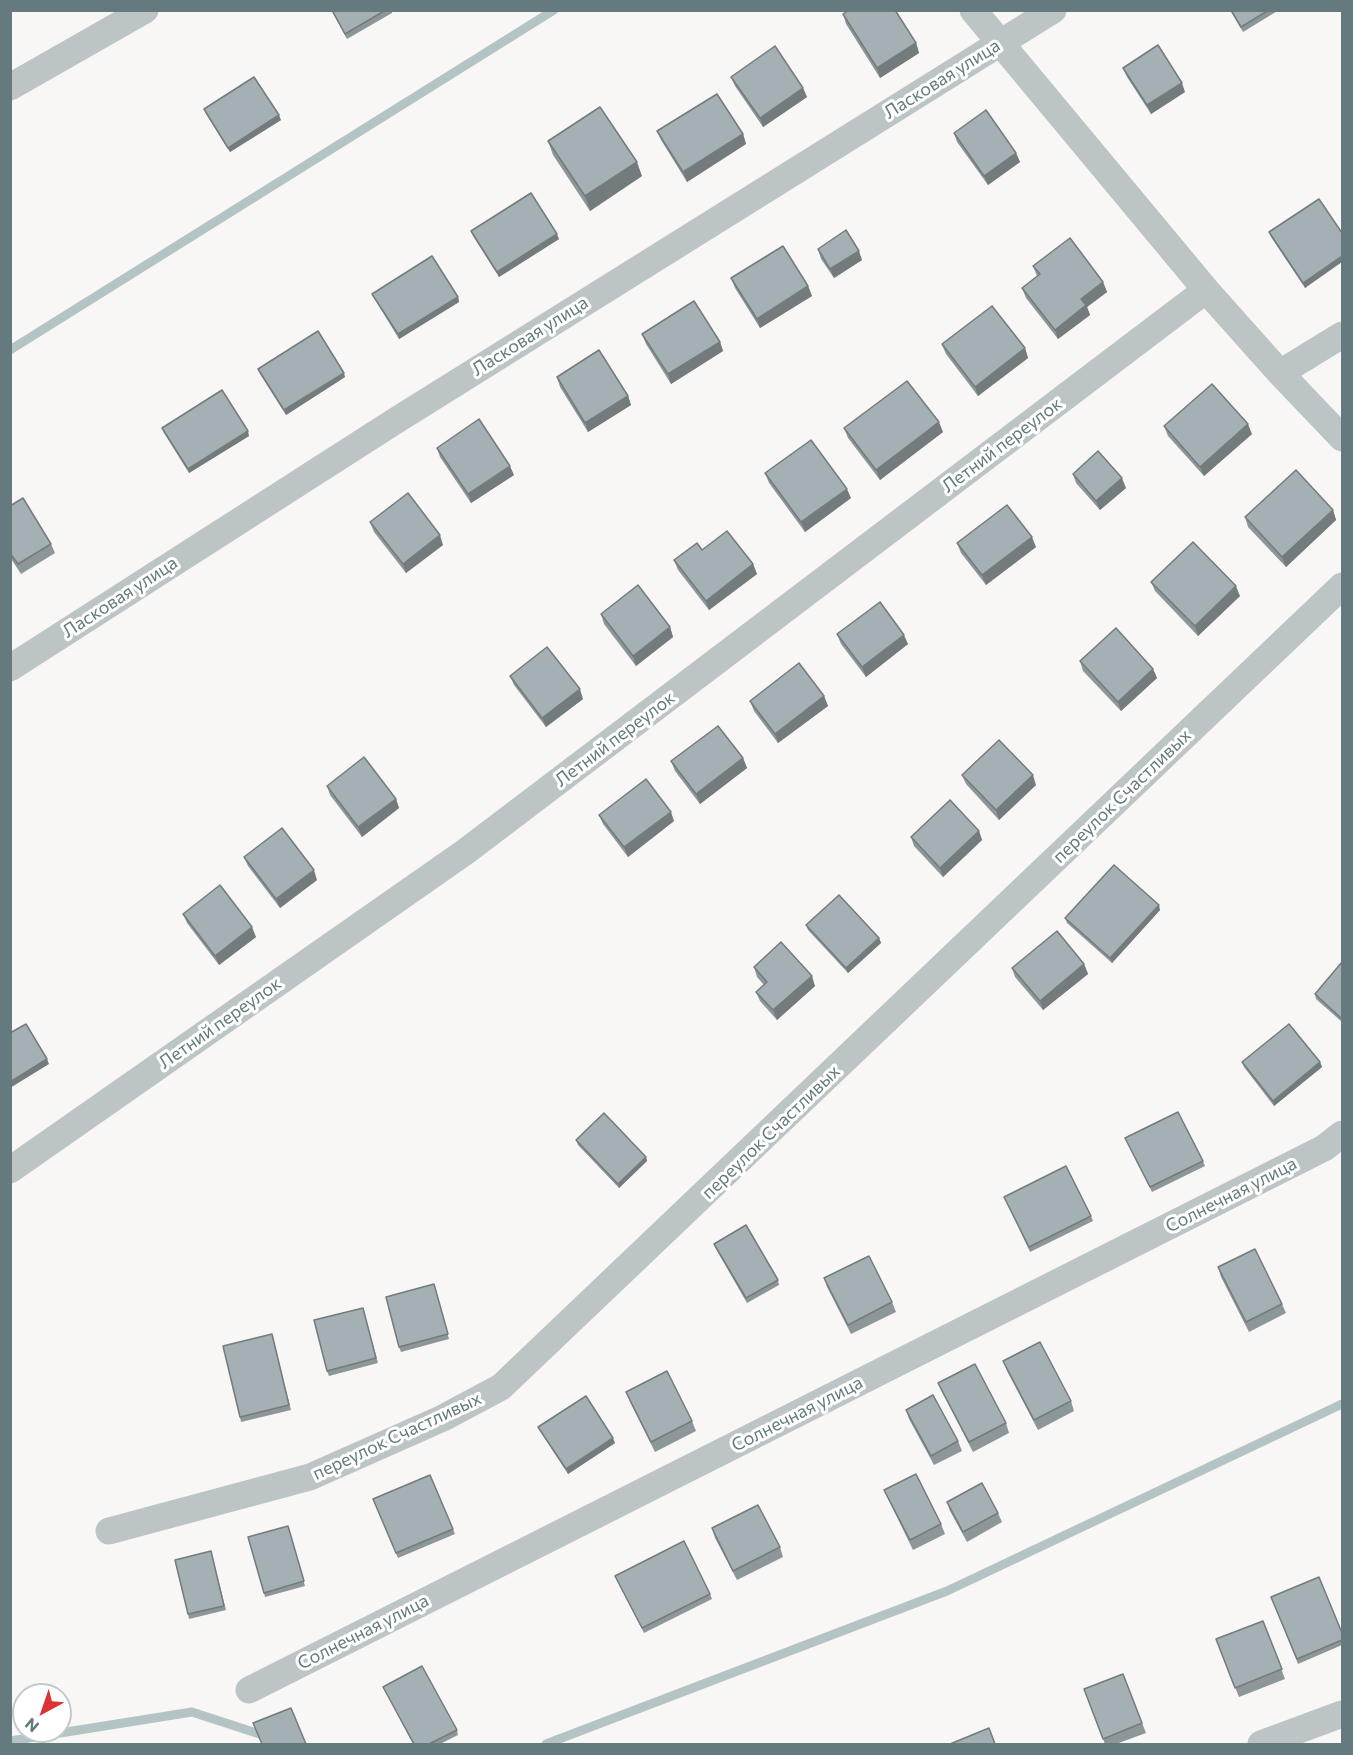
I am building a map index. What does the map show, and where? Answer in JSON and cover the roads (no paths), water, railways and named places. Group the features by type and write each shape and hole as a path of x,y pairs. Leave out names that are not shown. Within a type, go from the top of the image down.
{"street":[{"path":"10,87 145,10"},
{"path":"973,10 998,43 1206,290 1280,374 1342,438"},
{"name":"Ласковая улица","path":"10,668 392,423 1053,10"},
{"name":"Летний переулок","path":"10,1170 465,852 1206,290"},
{"path":"1280,374 1342,335"},
{"name":"переулок Счастливых","path":"109,1531 310,1478 443,1418 501,1387 1342,586"},
{"name":"Солнечная улица","path":"249,1690 1324,1148 1342,1134"},
{"path":"1261,1744 1342,1714"}],"waterway":[{"path":"10,350 554,10"},
{"path":"546,1744 947,1591 1342,1404"},
{"path":"10,1741 192,1712 290,1744"}]}
